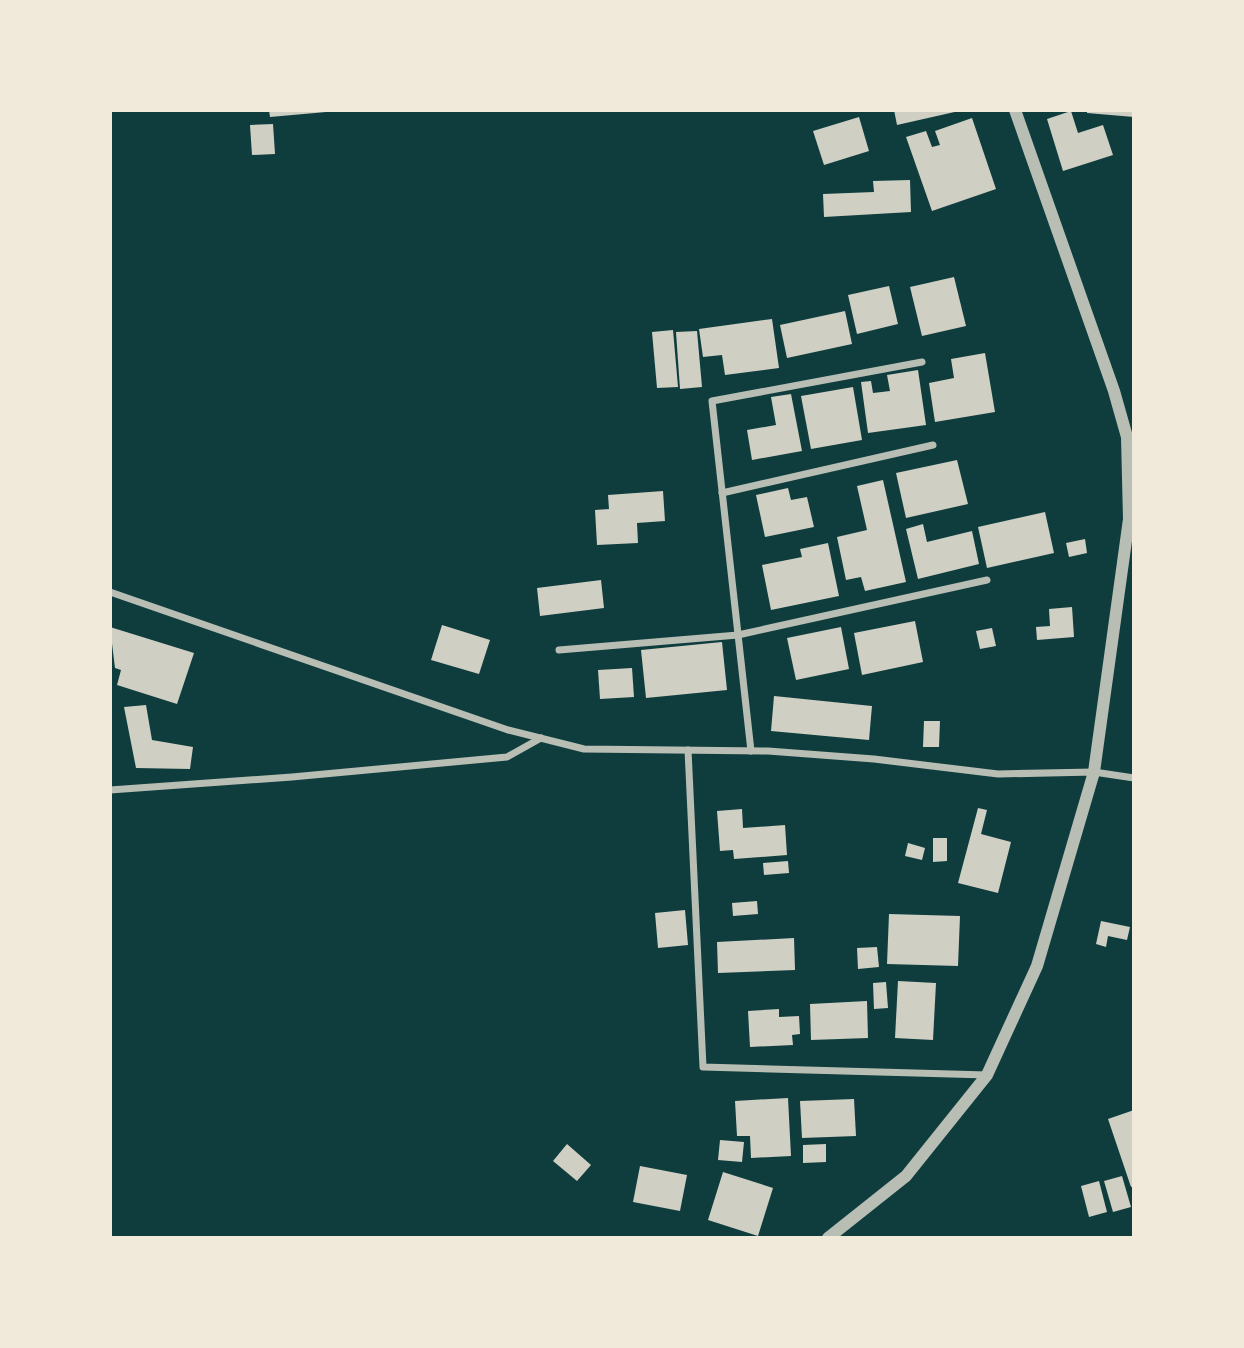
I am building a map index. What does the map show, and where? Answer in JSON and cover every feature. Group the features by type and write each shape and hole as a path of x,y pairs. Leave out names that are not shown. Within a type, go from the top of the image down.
{"street":[{"path":"828,1238 906,1176 987,1075 1037,966 1094,772 1129,519 1128,437 1014,110"},
{"path":"751,751 712,401 922,362"},
{"path":"723,493 933,445"},
{"path":"559,650 738,635 987,580"},
{"path":"110,592 426,702 584,749 751,751 874,758 998,774 1094,772 1134,778"},
{"path":"110,790 292,777 507,757 541,738"},
{"path":"688,750 703,1067 987,1075"}],"building":[{"path":"269,110 326,110 326,112 270,117"},
{"path":"894,110 958,110 959,111 897,125"},
{"path":"1087,110 1134,110 1134,117 1087,113"},
{"path":"1071,111 1078,133 1103,125 1113,155 1063,171 1047,119"},
{"path":"859,117 869,151 824,165 813,131"},
{"path":"972,118 996,189 932,211 906,137 926,131 932,147 940,145 935,131"},
{"path":"273,124 275,154 252,155 250,125"},
{"path":"910,180 911,212 824,217 823,194 874,192 873,181"},
{"path":"954,277 966,326 922,336 910,287"},
{"path":"889,286 898,324 857,334 848,295"},
{"path":"845,311 852,344 787,358 780,325"},
{"path":"772,319 779,368 725,375 722,355 703,357 699,329"},
{"path":"673,330 678,387 657,388 652,332"},
{"path":"697,331 702,387 680,389 676,332"},
{"path":"985,353 995,412 935,422 929,383 954,378 951,359"},
{"path":"918,370 926,425 868,433 861,382 871,381 873,393 890,391 887,375"},
{"path":"853,387 862,440 811,449 801,396"},
{"path":"791,394 802,451 752,460 747,430 776,425 771,397"},
{"path":"957,460 968,504 906,518 896,473"},
{"path":"883,480 906,582 865,591 861,577 846,580 837,537 867,530 857,486"},
{"path":"788,488 791,500 807,497 814,527 765,537 756,495"},
{"path":"663,491 665,521 637,523 638,543 597,545 595,510 609,509 608,495"},
{"path":"1045,512 1054,553 987,568 978,527"},
{"path":"923,524 927,542 972,531 979,564 918,579 906,529"},
{"path":"1085,539 1087,553 1069,557 1066,543"},
{"path":"828,543 839,596 771,610 762,565 802,557 800,549"},
{"path":"601,580 604,608 540,616 537,588"},
{"path":"1072,607 1074,637 1037,640 1036,627 1050,626 1049,609"},
{"path":"915,621 923,662 862,675 854,633"},
{"path":"442,625 490,640 479,674 431,660"},
{"path":"110,627 194,653 177,704 117,685 121,670 115,668"},
{"path":"841,627 849,669 796,680 787,638"},
{"path":"992,628 996,646 980,649 976,631"},
{"path":"722,642 727,690 646,698 641,650"},
{"path":"632,668 634,697 600,699 598,670"},
{"path":"774,696 872,706 869,740 771,731"},
{"path":"146,705 152,740 193,747 190,769 136,768 124,707"},
{"path":"924,721 940,721 939,747 923,747"},
{"path":"978,808 987,810 981,834 1011,842 998,893 958,883"},
{"path":"742,809 743,828 785,825 787,855 734,859 733,850 720,851 717,811"},
{"path":"933,838 947,838 947,861 933,862"},
{"path":"908,843 925,848 922,860 905,856"},
{"path":"788,861 789,873 764,875 763,863"},
{"path":"757,901 758,914 733,916 732,903"},
{"path":"685,910 688,945 658,948 655,913"},
{"path":"889,914 960,916 958,966 887,964"},
{"path":"1101,921 1130,927 1127,940 1108,936 1106,947 1096,944"},
{"path":"794,938 795,970 718,973 717,942"},
{"path":"877,947 879,967 858,969 857,948"},
{"path":"898,981 936,983 933,1040 895,1038"},
{"path":"886,982 888,1008 874,1009 873,983"},
{"path":"867,1001 868,1038 811,1040 810,1004"},
{"path":"779,1009 779,1017 799,1016 800,1034 792,1035 793,1045 750,1047 748,1011"},
{"path":"788,1098 791,1156 751,1158 750,1136 737,1136 735,1101"},
{"path":"854,1099 856,1136 802,1138 800,1101"},
{"path":"1134,1110 1134,1186 1131,1187 1108,1119"},
{"path":"720,1140 744,1142 742,1162 718,1160"},
{"path":"567,1144 591,1165 577,1181 553,1161"},
{"path":"826,1144 826,1162 803,1163 803,1145"},
{"path":"640,1166 687,1175 680,1211 633,1202"},
{"path":"723,1172 773,1188 758,1236 708,1220"},
{"path":"1122,1176 1131,1207 1113,1212 1104,1181"},
{"path":"1099,1181 1107,1212 1089,1217 1081,1186"}]}
